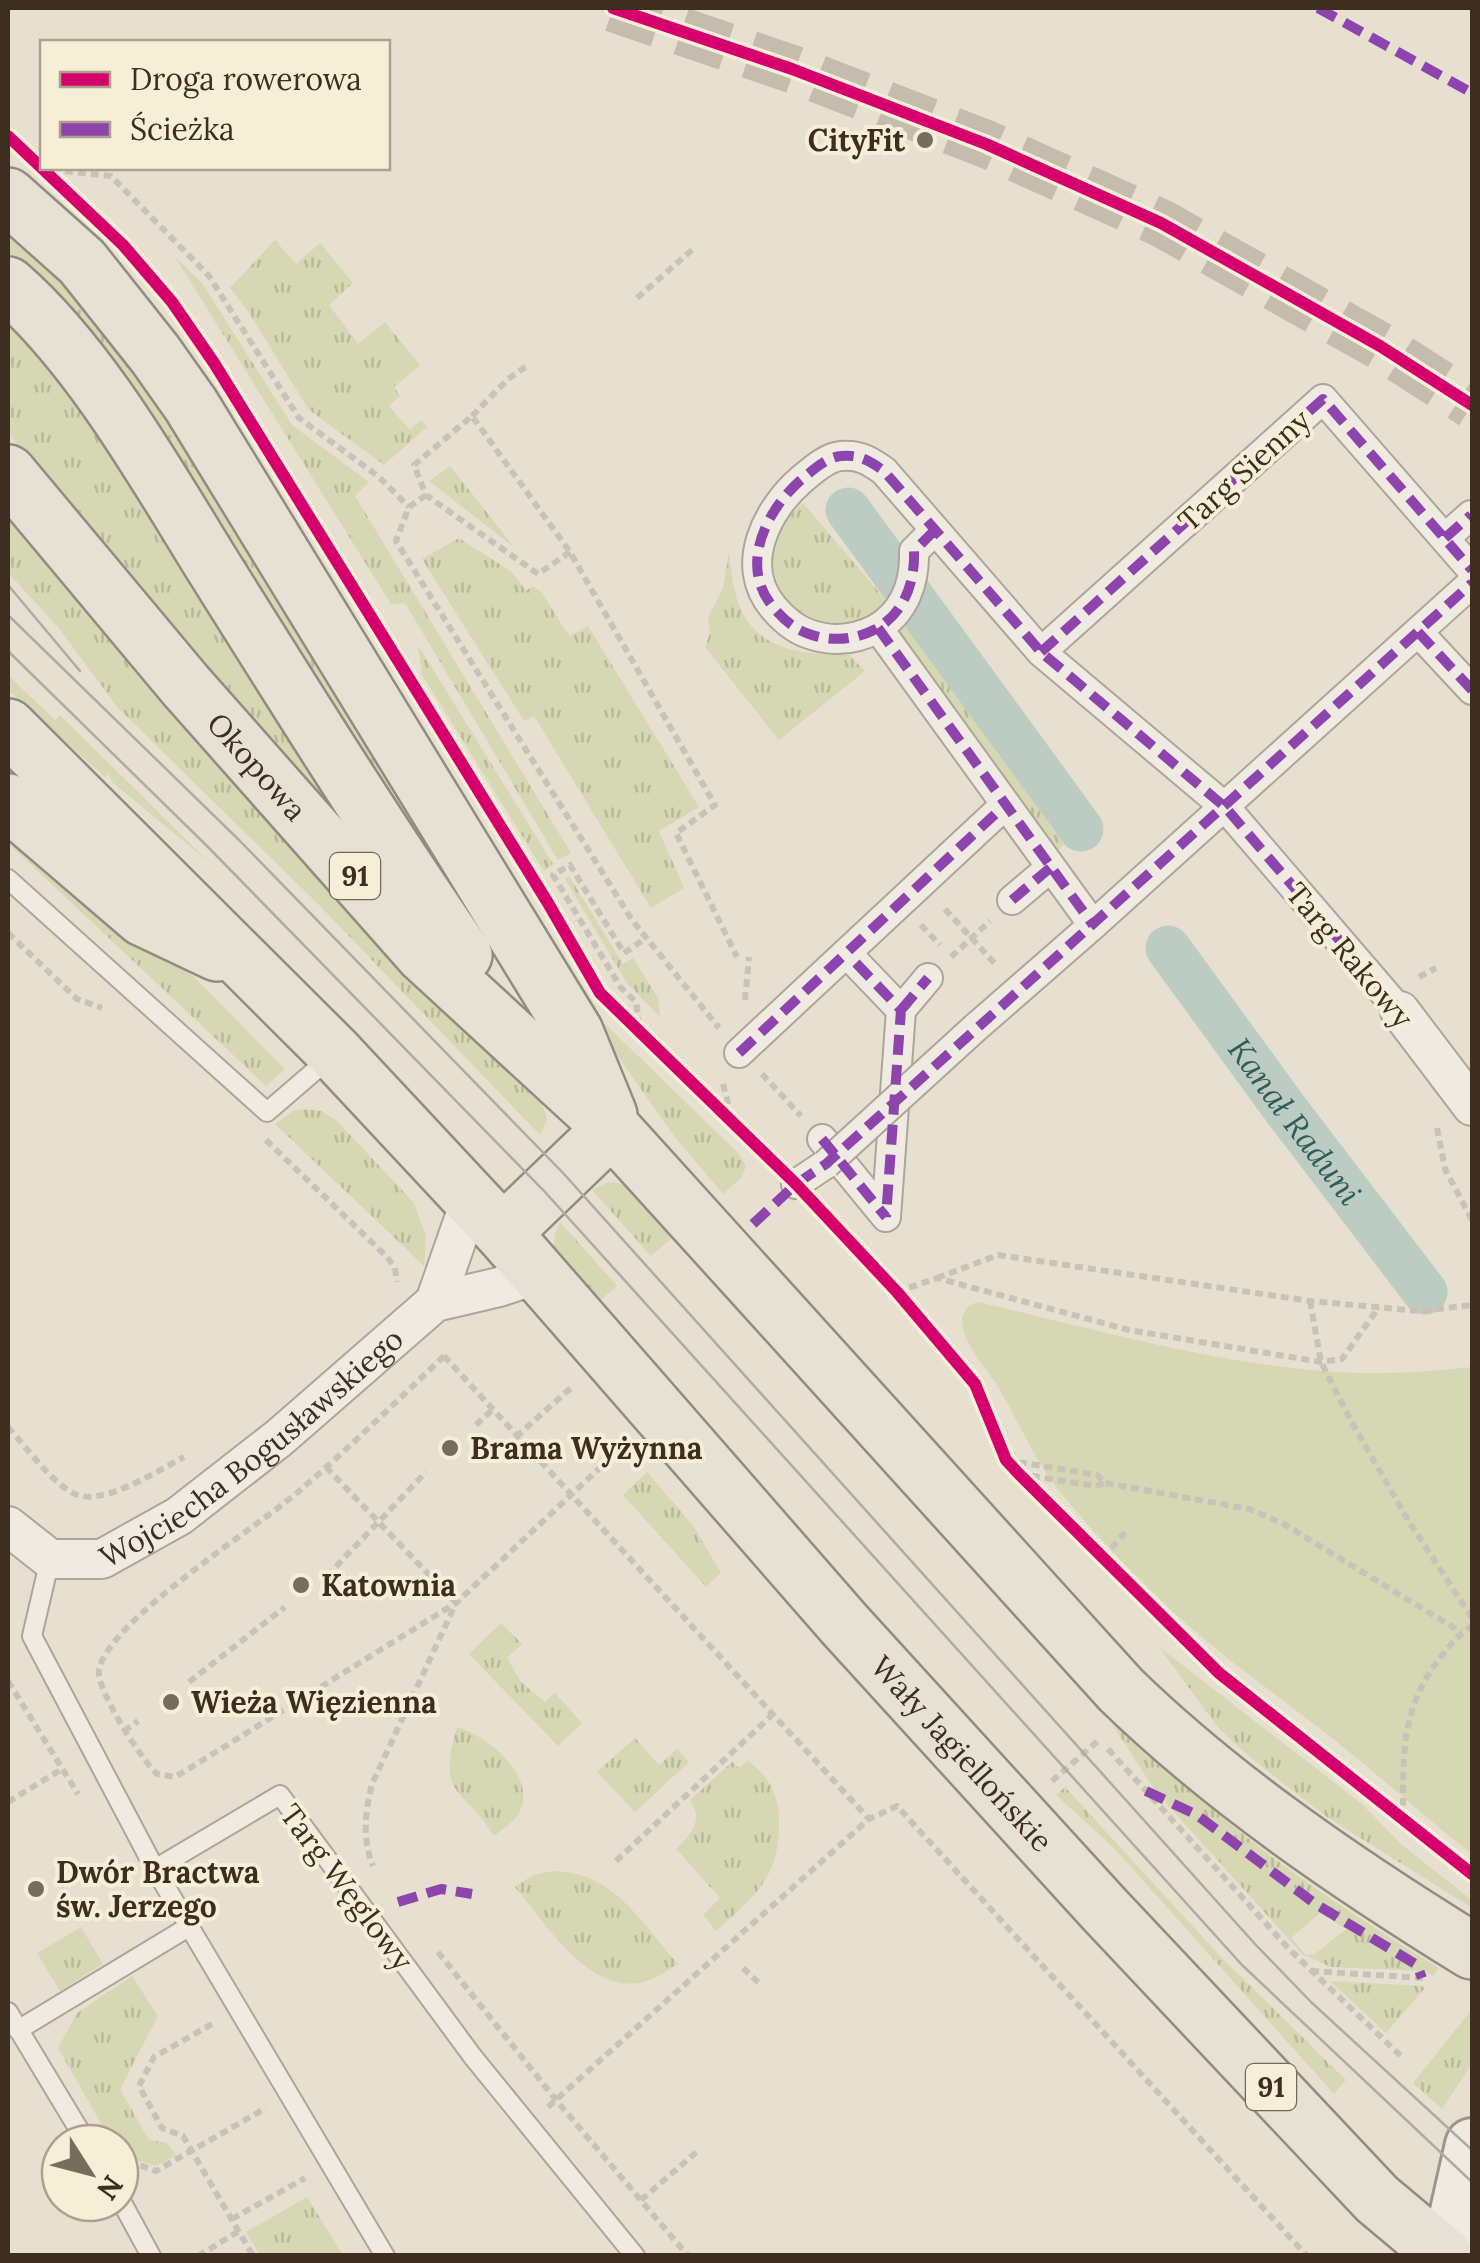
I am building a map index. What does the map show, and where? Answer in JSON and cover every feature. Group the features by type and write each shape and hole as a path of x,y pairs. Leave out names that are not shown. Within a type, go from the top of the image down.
{"main road":[{"path":"26,183 191,405 575,1032 607,1106 612,1128 487,1216"},
{"path":"8,285 97,388 382,836 534,1056"},
{"name":"Okopowa","path":"8,473 186,686 424,954 612,1128"},
{"name":"91","path":"8,727 336,1053 487,1216"},
{"path":"8,802 144,918 256,972"},
{"name":"91","path":"612,1128 816,1350 1082,1650 1137,1706 1286,1827 1372,1888 1456,1968"},
{"name":"Wały Jagiellońskie","path":"487,1216 845,1625 1091,1896 1377,2199 1446,2256"},
{"path":"1446,2256 1472,2146"}],"street":[{"name":"Targ Sienny","path":"1040,652 1324,398 1472,570"},
{"path":"935,530 914,551 915,572 909,592 887,620 855,638 830,640 805,634 784,620 768,601 759,578 757,552 764,528 792,488 816,467 838,456 863,457 884,470 1040,652 1224,807"},
{"path":"1445,538 1471,515"},
{"path":"796,1184 824,1151 1093,926 1472,583"},
{"path":"887,620 1005,805 1093,926"},
{"path":"1418,632 1472,690"},
{"path":"754,1045 1005,805"},
{"name":"Targ Rakowy","path":"1224,807 1400,1011 1472,1106"},
{"path":"1012,900 1050,868"},
{"path":"856,963 901,1010"},
{"path":"824,1151 886,1216 901,1010 928,978"},
{"path":"435,1302 487,1216"},
{"name":"Wojciecha Bogusławskiego","path":"8,1526 50,1560 102,1559 180,1516 278,1438 435,1302 538,1274"}],"lane":[{"path":"8,880 268,1112 336,1053"},
{"path":"50,1560 32,1636 155,1869 385,2256"},
{"name":"Targ Węglowy","path":"155,1869 280,1795 473,2057 635,2256"},
{"path":"18,2030 190,1926"},
{"path":"8,2012 75,2123"},
{"path":"133,2223 152,2256"}],"path":[{"path":"26,183 111,176 209,276 299,418 378,476 409,507"},
{"path":"637,298 692,250"},
{"path":"528,364 414,465 426,494 538,574 570,552"},
{"path":"472,416 570,552 715,805 676,833 738,957"},
{"path":"426,494 409,507 396,541 632,920 754,1045 824,1151"},
{"path":"642,1038 636,1002 620,988 553,875 570,865 624,953 646,938"},
{"path":"928,978 1012,900"},
{"path":"941,904 1002,971"},
{"path":"728,1103 734,1125"},
{"path":"1431,1116 1444,1169 1472,1220"},
{"path":"898,1292 998,1256 1380,1308 1420,1311 1472,1305"},
{"path":"937,1278 1129,1330 1322,1362 1342,1358 1380,1308"},
{"path":"1310,1300 1322,1362 1408,1520 1472,1618"},
{"path":"623,1446 569,1495 456,1603 175,1777 165,1778 150,1768 101,1688 100,1665 108,1650 141,1614 326,1467 441,1353 569,1495 869,1819"},
{"path":"516,1437 578,1382"},
{"path":"476,1425 492,1410"},
{"path":"8,1428 64,1486 81,1496 106,1495 186,1456"},
{"path":"1006,1460 1097,1475 1105,1483"},
{"path":"326,1467 456,1603"},
{"path":"327,1576 426,1472"},
{"path":"1019,1474 1096,1486 1105,1483 1249,1508 1282,1523 1461,1632"},
{"path":"1103,1558 1127,1530"},
{"path":"378,1877 368,1852 365,1814 372,1784 456,1603"},
{"path":"189,1682 285,1608"},
{"path":"1403,1819 1404,1752 1414,1698 1426,1674 1461,1632 1472,1626"},
{"path":"8,1682 62,1768"},
{"path":"616,1860 772,1716"},
{"path":"127,1730 138,1722"},
{"path":"528,2124 869,1819 897,1806 1307,2256"},
{"path":"434,1948 688,2256"},
{"path":"744,1968 760,1984"},
{"path":"1310,1971 1422,1978 1456,1968"},
{"path":"216,2021 154,2057 139,2086 162,2128 183,2136 254,2256"},
{"path":"140,2165 156,2171 268,2108"},
{"path":"641,2200 700,2150"},
{"path":"232,2219 330,2163"},
{"path":"198,2256 239,2231"}],"green space":[{"path":"8,226 85,308 185,444 412,816 408,822 218,520 329,798 321,804 8,433"},
{"path":"275,240 296,264 320,243 353,283 329,305 358,344 385,322 420,365 394,387 400,396 389,406 410,430 421,420 427,427 384,465 309,410 230,288"},
{"path":"175,257 202,283 292,425 369,482 355,496 571,853 558,860 405,603 391,604"},
{"path":"450,466 515,548 429,481"},
{"path":"803,503 889,604 859,620 831,623 806,615 787,600 776,579 773,554 782,528"},
{"path":"8,513 192,735 302,859 541,1101 547,1120 540,1135 320,906 118,708 58,627 8,573"},
{"path":"459,538 512,572 526,591 533,586 542,593 569,636 588,626 699,807 659,831 684,888 651,908 534,716 524,721 422,559"},
{"path":"729,552 737,599 755,630 767,640 797,651 848,654 865,671 779,740 705,647 710,633 708,617 723,588"},
{"path":"903,620 1064,845 1054,853 893,630"},
{"path":"418,645 553,864 544,871 422,675"},
{"path":"8,675 55,720 60,715 210,863 8,690"},
{"path":"8,828 183,966 285,1069 266,1086 8,843"},
{"path":"569,876 623,964 633,958 658,998 660,1017 627,983 565,879"},
{"path":"602,1021 739,1154 746,1166 742,1177 723,1194 674,1136 596,1025"},
{"path":"293,1111 321,1111 337,1121 414,1203 426,1236 424,1266 275,1124"},
{"path":"608,1182 638,1193 677,1234 651,1256 592,1190"},
{"path":"560,1222 617,1286 594,1306 557,1257 555,1234"},
{"path":"978,1302 1262,1364 1357,1373 1472,1367 1472,1854 1206,1640 1154,1594 1091,1528 1042,1467 967,1340 962,1317 967,1308"},
{"path":"647,1472 694,1527 721,1573 706,1587 623,1495"},
{"path":"501,1623 522,1644 507,1658 521,1682 545,1702 555,1693 582,1723 558,1746 469,1654"},
{"path":"1159,1647 1362,1804 1402,1845 1472,1900 1472,1908 1324,1815 1251,1758 1220,1730"},
{"path":"1102,1708 1196,1795 1264,1851 1439,1968 1433,1976 1425,1971 1331,1967 1302,1954 1156,1792","holes":["1320,1913 1346,1929 1315,1954 1306,1955 1291,1938"]},
{"path":"457,1727 496,1749 517,1773 522,1787 518,1815 494,1836 451,1780 451,1750"},
{"path":"635,1738 659,1765 677,1749 689,1762 635,1812 597,1772"},
{"path":"748,1760 774,1793 779,1818 778,1845 760,1887 716,1931 703,1915 720,1898 676,1849 696,1821 690,1800 732,1762 739,1768"},
{"path":"1065,1787 1219,1955 1346,2080 1334,2094 1113,1847 1056,1795"},
{"path":"553,1871 593,1880 610,1890 638,1916 678,1964 650,1980 629,1984 590,1970 556,1938 515,1887 533,1875"},
{"path":"81,1927 103,1964 60,1991 37,1953"},
{"path":"132,1976 158,2016 120,2089 139,2123 101,2123 58,2048 77,2013"},
{"path":"1330,1981 1421,1986 1425,1988 1386,2033"},
{"path":"1472,2009 1472,2064 1442,2109 1413,2083"},
{"path":"140,2124 149,2140 167,2143 176,2155 156,2166 140,2161"},
{"path":"307,2197 343,2255 260,2255 246,2232"}],"waterway":[{"name":"Kanał Raduni","path":"848,510 1081,829"},
{"name":"Kanał Raduni","path":"1168,948 1425,1292"}],"tunnel":[{"path":"613,8 792,69 986,144 1161,223 1380,346 1472,405"}],"tram line":[{"path":"8,585 80,671"},
{"path":"8,615 239,840 564,1174 1255,1944 1311,2002 1472,2150"},
{"path":"8,651 207,846 545,1192 1242,1965 1472,2182"}],"marked path":[{"path":"1318,8 1472,93"},
{"path":"1041,652 1323,399 1472,570"},
{"path":"935,530 914,551 913,574 901,605 886,622 868,633 835,639 804,632 781,616 763,591 758,574 761,538 789,491 815,468 836,457 859,457 879,467 884,471 1041,652 1225,807 1400,1011"},
{"path":"1445,538 1471,515"},
{"path":"753,1224 796,1184 826,1164 1472,583"},
{"path":"878,628 1093,925"},
{"path":"1418,632 1472,690"},
{"path":"739,1053 1005,805"},
{"path":"1012,900 1050,868"},
{"path":"856,963 901,1010 886,1217"},
{"path":"901,1010 928,978"},
{"path":"822,1139 886,1217"},
{"path":"1146,1791 1197,1815 1314,1903 1417,1965 1422,1978"},
{"path":"398,1902 441,1889 472,1894"}],"cycle path":[{"path":"613,8 792,69 986,144 1161,223 1380,346 1472,405"},
{"path":"8,136 40,166"},
{"path":"44,170 123,245 172,302 214,363 600,993 796,1184 897,1292 975,1384 1006,1460 1019,1474 1219,1673 1472,1874"}],"place":[{"name":"CityFit","path":"925,140"},
{"name":"Brama Wyżynna","path":"450,1448"},
{"name":"Katownia","path":"301,1585"},
{"name":"Wieża Więzienna","path":"171,1702"},
{"name":"Dwór Bractwa św. Jerzego","path":"36,1889"}]}
